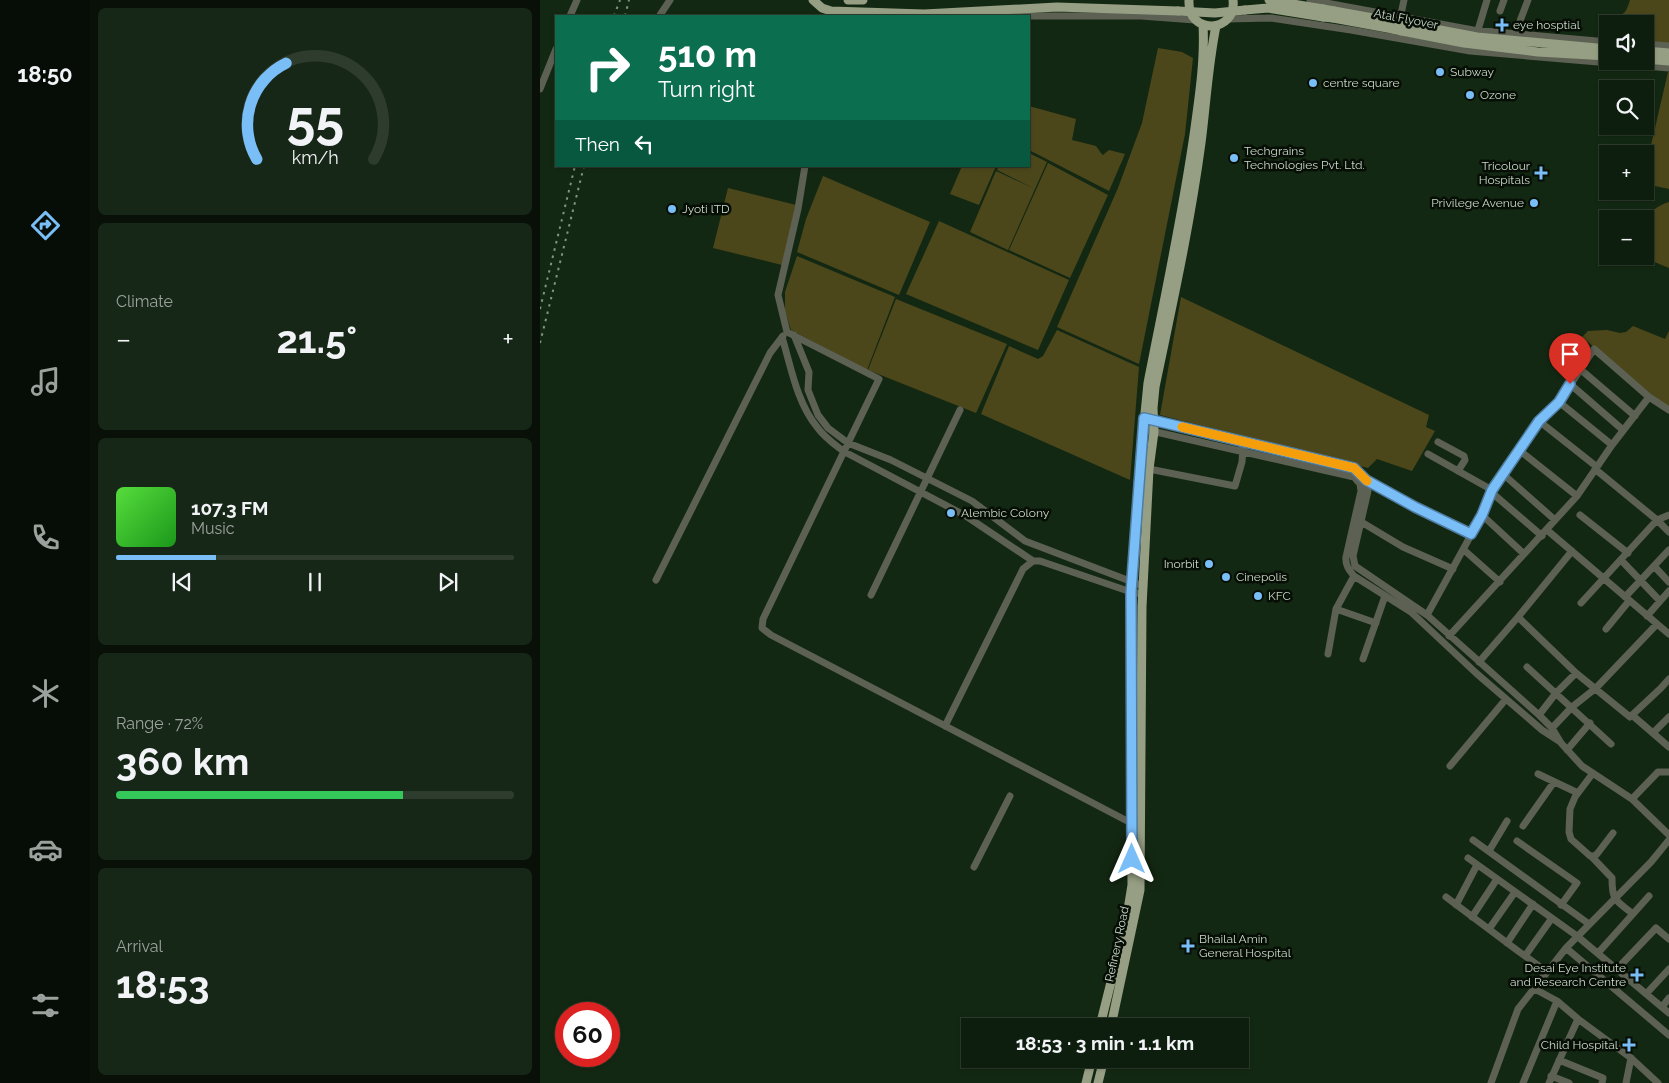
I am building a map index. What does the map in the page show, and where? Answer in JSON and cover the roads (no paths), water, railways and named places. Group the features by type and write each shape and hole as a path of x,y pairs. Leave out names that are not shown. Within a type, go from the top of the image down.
{"main road":[{"name":"Atal Flyover","path":"813,0 827,10 877,14 924,14 1057,7 1215,13 1268,8 1464,43 1538,52 1599,55"},
{"path":"848,0 863,0"},
{"path":"1189,0 1190,14 1194,20 1203,25 1216,26 1227,19 1232,13 1233,0"},
{"name":"Atal Flyover","path":"1269,0 1477,37 1599,48"},
{"path":"1200,116 1203,25"},
{"path":"1184,220 1216,26"},
{"path":"1654,52 1669,53"},
{"path":"1654,60 1669,61"},
{"name":"Refinery Road","path":"1113,1018 1139,901 1141,874 1136,819 1132,587 1138,484 1148,383 1184,220"},
{"name":"Refinery Road","path":"1102,1018 1129,903 1132,876 1136,819 1143,590 1149,469 1154,432 1155,387 1184,220"},
{"path":"1086,1083 1090,1068"},
{"path":"1098,1083 1102,1068"}],"street":[{"path":"570,15 577,0"},
{"path":"660,15 670,0"},
{"path":"1310,0 1478,30 1599,41"},
{"path":"1397,38 1404,0"},
{"path":"1478,30 1487,0"},
{"path":"1500,12 1504,0"},
{"path":"1515,34 1528,0"},
{"path":"1328,3 1329,26"},
{"path":"1030,16 1141,16 1194,20"},
{"path":"1227,19 1271,18 1329,26 1470,51 1669,68"},
{"path":"1654,45 1669,46"},
{"path":"540,88 555,51"},
{"path":"805,167 798,209 778,295 788,335 794,383 810,416 822,433 843,451 966,516 1033,560 1143,590"},
{"path":"788,335 879,379 762,619 762,628 771,635 945,726 1136,819"},
{"path":"788,335 809,372 808,390 818,415 828,428 848,443 891,460 972,502 1025,541 1132,587"},
{"path":"656,580 770,353 788,335"},
{"path":"1427,615 1464,550 1492,491 1539,421 1559,402 1594,349 1649,397 1669,410"},
{"path":"1580,369 1635,416"},
{"path":"1570,384 1623,430"},
{"path":"1449,636 1577,496 1612,445 1649,397"},
{"path":"1559,402 1612,445"},
{"path":"871,595 960,410"},
{"path":"1144,418 1354,468 1366,480 1415,507 1471,534"},
{"path":"1539,421 1669,532"},
{"path":"1143,429 1354,478 1360,484 1361,491 1346,560 1348,568 1354,576 1417,618 1460,659 1542,730 1561,743 1582,766 1632,799 1669,835"},
{"path":"1149,469 1236,486 1242,462 1243,442"},
{"path":"1438,442 1464,456 1465,460 1458,471"},
{"path":"1519,450 1577,496"},
{"path":"1428,454 1492,491 1544,533 1572,551 1669,634"},
{"path":"1504,474 1555,520"},
{"path":"1366,480 1368,491 1353,556 1355,566 1427,615 1539,715 1552,728 1561,743"},
{"path":"1482,515 1524,554"},
{"path":"1580,515 1628,553"},
{"path":"1581,603 1657,520 1669,515"},
{"path":"1354,519 1362,521 1403,547 1453,569"},
{"path":"1464,550 1500,582"},
{"path":"1606,629 1640,581 1669,550"},
{"path":"1478,662 1518,618 1572,551"},
{"path":"945,726 1023,568 1033,560"},
{"path":"1621,560 1660,601"},
{"path":"1654,566 1669,582"},
{"path":"1328,654 1336,609 1354,576"},
{"path":"1647,616 1669,591"},
{"path":"1364,659 1385,596"},
{"path":"1336,609 1376,623"},
{"path":"1518,618 1576,673 1630,717 1632,715 1669,747"},
{"path":"1552,728 1572,707 1596,688 1657,624"},
{"path":"1527,667 1611,744"},
{"path":"1539,715 1556,693 1576,673"},
{"path":"1632,715 1662,688 1669,679"},
{"path":"1450,766 1506,698"},
{"path":"1653,733 1669,717"},
{"path":"1568,750 1590,723"},
{"path":"1632,799 1658,772 1669,772"},
{"path":"1593,773 1578,793 1570,809 1570,836 1573,842 1592,857 1612,878 1612,894 1614,899 1634,914"},
{"path":"1538,774 1578,793"},
{"path":"1523,826 1554,782"},
{"path":"974,867 1010,796"},
{"path":"1489,851 1507,821"},
{"path":"1592,857 1597,854 1613,833"},
{"path":"1473,840 1589,924"},
{"path":"1491,1083 1518,1009 1546,970 1577,936 1656,857 1669,840"},
{"path":"1517,841 1577,883 1561,905"},
{"path":"1468,858 1577,936 1669,1013"},
{"path":"1456,905 1477,865"},
{"path":"1472,917 1497,878"},
{"path":"1489,929 1516,892"},
{"path":"1598,953 1649,896"},
{"path":"1446,897 1546,970"},
{"path":"1507,943 1533,904"},
{"path":"1525,956 1552,918"},
{"path":"1617,969 1656,928 1669,939"},
{"path":"1566,948 1669,1034"},
{"path":"1646,994 1669,969"},
{"path":"1533,988 1557,1001 1631,1058 1658,1083"},
{"path":"1662,1007 1669,998"},
{"path":"1523,1083 1557,1001"},
{"path":"1569,1083 1550,1079 1578,1019"},
{"path":"1626,1083 1631,1058"},
{"path":"1559,1060 1603,1078 1602,1083"}],"railway":[{"path":"614,15 620,0"},
{"path":"625,15 629,0"},
{"path":"540,309 575,167"},
{"path":"540,343 584,167"}],"place":[{"name":"eye hosptial","path":"1502,25"},
{"name":"Subway","path":"1440,72"},
{"name":"centre square","path":"1313,83"},
{"name":"Ozone","path":"1470,95"},
{"name":"Techgrains Technologies Pvt. Ltd.","path":"1234,158"},
{"name":"Tricolour Hospitals","path":"1541,173"},
{"name":"Privilege Avenue","path":"1534,203"},
{"name":"Jyoti lTD","path":"672,209"},
{"name":"Alembic Colony","path":"951,513"},
{"name":"Inorbit","path":"1209,564"},
{"name":"Cinepolis","path":"1226,577"},
{"name":"KFC","path":"1258,596"},
{"name":"Bhailal Amin General Hospital","path":"1188,946"},
{"name":"Desai Eye Institute and Research Centre","path":"1637,975"},
{"name":"Child Hospital","path":"1629,1045"}]}
